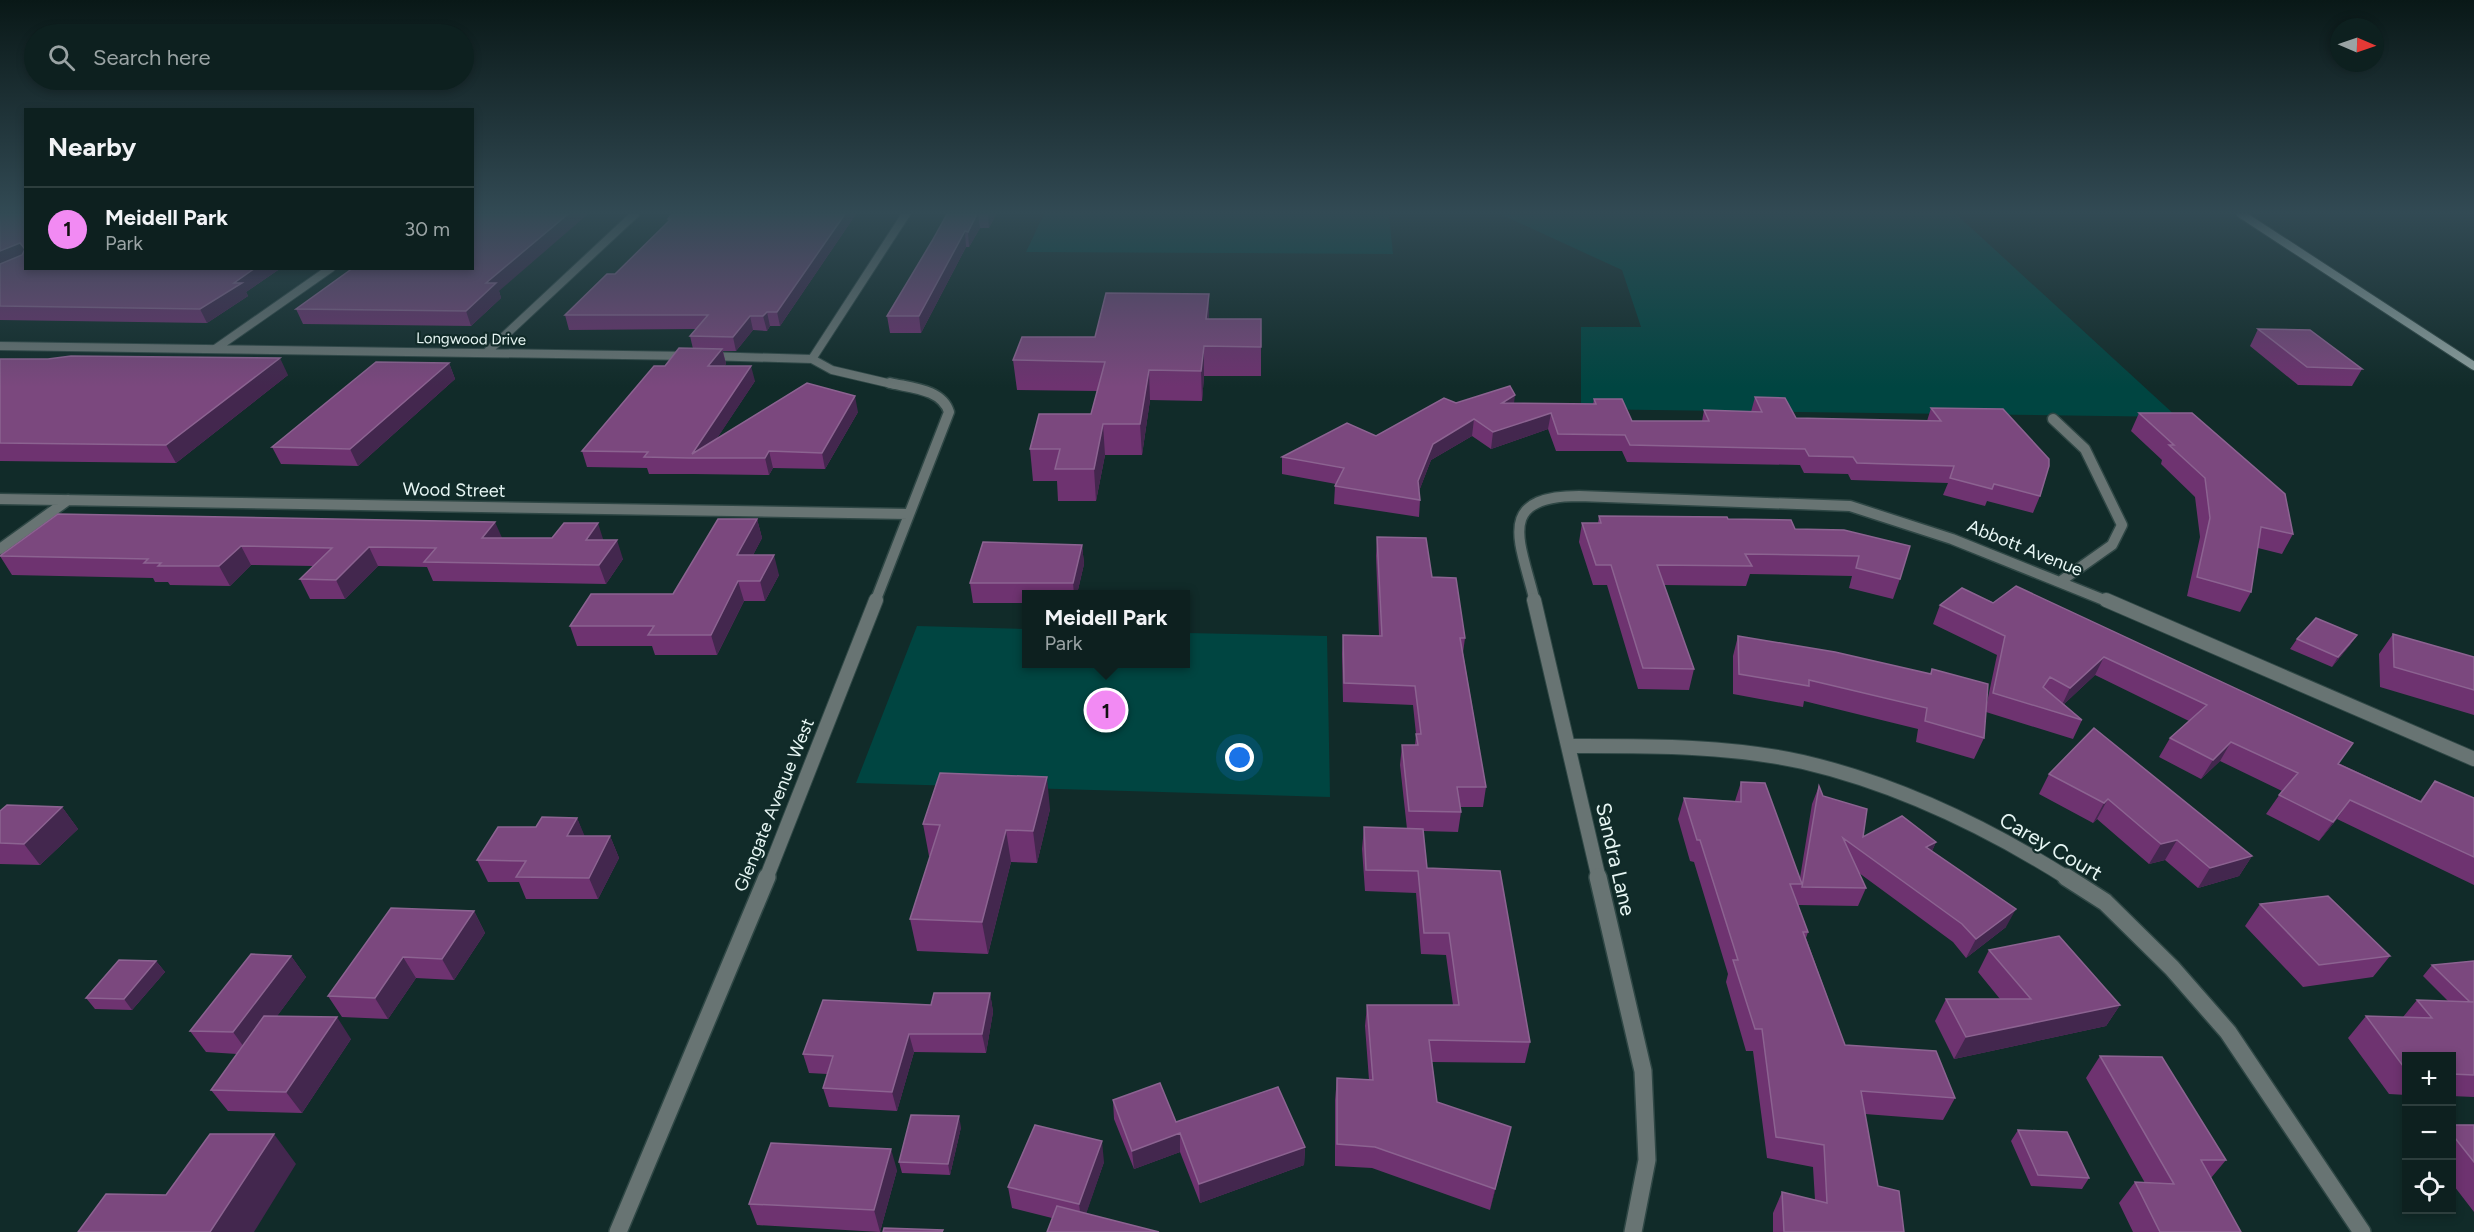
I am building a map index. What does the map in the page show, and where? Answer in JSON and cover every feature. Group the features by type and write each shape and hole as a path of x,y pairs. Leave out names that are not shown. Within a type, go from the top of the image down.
{"main road":[{"path":"2329,271 2474,366"}],"street":[{"path":"214,349 326,271"},
{"path":"486,353 573,271"},
{"path":"812,358 868,271"},
{"name":"Longwood Drive","path":"0,346 812,358 832,370 935,394"},
{"name":"Glengate Avenue West","path":"618,1232 779,848 949,412 946,402 935,394"},
{"path":"2053,419 2085,449 2122,525 2112,545 2061,581"},
{"name":"Abbott Avenue","path":"1533,502 1562,496 1588,496 1850,506 1952,539 2061,581 2474,759"},
{"name":"Wood Street","path":"0,499 908,514"},
{"path":"0,549 68,500"},
{"name":"Sandra Lane","path":"1533,502 1520,518 1520,537 1643,1071 1647,1160 1633,1232"},
{"name":"Carey Court","path":"1568,746 1653,746 1731,752 1802,762 1864,779 1956,818 2031,855 2105,903 2172,968 2228,1032 2362,1232"}],"shaded area":[{"path":"1622,271 2019,271 2177,417 1581,409 1581,327 1641,327"},
{"path":"917,626 1022,629 1022,668 1190,668 1190,633 1327,636 1330,797 856,783"}],"building":[{"path":"0,271 250,271 234,283 242,283 200,309 0,306"},
{"path":"348,271 500,271 486,283 496,283 466,311 296,309"},
{"path":"618,271 805,271 777,312 767,312 763,316 750,316 733,337 690,336 708,315 565,315 607,274 615,274"},
{"path":"914,271 943,271 919,316 887,316"},
{"path":"1106,293 1209,294 1206,319 1261,319 1261,347 1204,346 1201,371 1149,370 1140,424 1103,424 1094,469 1055,469 1060,449 1030,449 1039,414 1091,414 1105,362 1013,360 1022,337 1095,337"},
{"path":"2258,329 2310,330 2362,369 2307,367"},
{"path":"679,348 722,349 708,366 751,366 692,454 807,383 855,396 822,453 769,451 765,458 689,458 644,457 648,452 582,451 654,366 665,366"},
{"path":"71,356 280,358 166,445 0,443 0,359 48,359"},
{"path":"376,362 449,363 350,449 272,447"},
{"path":"1510,386 1515,395 1502,403 1596,404 1594,399 1622,399 1632,421 1709,421 1704,410 1762,412 1755,397 1785,398 1796,418 1941,421 1931,408 2003,409 2049,459 2049,466 2040,496 1994,484 1992,489 1950,478 1954,466 1857,463 1853,457 1809,456 1805,449 1630,445 1625,435 1558,434 1551,413 1493,432 1474,419 1433,444 1418,481 1420,500 1335,486 1344,468 1282,457 1347,423 1376,436 1444,398 1456,403"},
{"path":"2139,413 2192,413 2285,494 2293,534 2261,527 2251,592 2197,577 2210,518 2205,478"},
{"path":"58,514 495,522 482,538 552,538 564,523 598,523 586,540 617,540 599,565 424,562 436,548 369,547 336,580 300,579 332,548 241,546 219,566 158,566 161,563 144,563 148,559 0,556"},
{"path":"1599,516 1791,520 1795,529 1844,530 1910,546 1900,579 1856,568 1859,556 1745,554 1752,566 1657,565 1694,669 1643,668 1611,565 1596,565 1582,523 1601,523"},
{"path":"718,519 757,519 737,555 774,555 760,581 738,581 711,635 648,635 654,626 570,626 591,594 673,594"},
{"path":"1377,537 1426,538 1432,577 1456,578 1465,638 1460,638 1486,787 1457,787 1461,812 1409,811 1402,745 1418,745 1416,734 1421,734 1415,686 1344,683 1343,635 1382,636"},
{"path":"983,542 1082,545 1073,583 970,583"},
{"path":"2016,586 2353,743 2338,764 2421,802 2435,781 2474,798 2474,857 2350,800 2333,822 2279,795 2298,773 2231,742 2213,760 2170,738 2207,705 2104,657 2070,688 2050,677 2043,687 2082,720 1993,693 2005,636 1940,605 1962,588 1993,603"},
{"path":"2316,618 2357,635 2338,657 2297,639"},
{"path":"2393,634 2474,657 2474,690 2394,667"},
{"path":"1738,636 1835,652 1931,674 1932,669 1988,684 1984,738 1925,721 1927,708 1809,680 1809,686 1739,674"},
{"path":"2094,728 2252,856 2210,868 2177,840 2161,844 2108,799 2104,803 2049,774"},
{"path":"940,773 1047,777 1033,831 1006,830 982,922 910,919 940,825 923,824"},
{"path":"1741,782 1765,783 1802,884 1790,884 1808,932 1803,932 1845,1045 1936,1051 1955,1098 1861,1091 1878,1186 1899,1191 1904,1232 1784,1232 1782,1192 1827,1203 1824,1145 1776,1137 1762,1029 1755,1029 1733,960 1738,960 1700,840 1697,840 1684,798 1741,802"},
{"path":"1819,786 1823,796 1867,809 1863,837 1902,816 1936,842 1926,847 2016,909 1976,939 1962,924 1843,838 1866,888 1802,887"},
{"path":"7,805 62,807 24,844 0,843 0,811"},
{"path":"542,817 577,818 567,836 610,836 589,878 516,877 526,861 477,860 498,827 536,827"},
{"path":"1364,827 1423,829 1427,868 1500,871 1530,1042 1429,1040 1437,1102 1511,1127 1495,1189 1375,1147 1337,1144 1337,1078 1373,1080 1367,1005 1459,1005 1449,933 1424,933 1418,871 1366,870"},
{"path":"2328,896 2390,956 2319,965 2260,904"},
{"path":"391,908 474,911 442,959 403,957 375,998 328,996"},
{"path":"2059,936 2120,1005 1966,1037 1946,999 2031,999 1989,950"},
{"path":"251,954 291,956 233,1032 190,1031"},
{"path":"119,960 156,961 124,999 86,998"},
{"path":"2474,961 2474,1002 2470,1002 2432,965"},
{"path":"934,993 990,993 982,1034 909,1034 892,1092 823,1088 833,1056 803,1054 823,1000 931,1005"},
{"path":"2417,1000 2474,1002 2474,1075 2456,1074 2456,1052 2402,1052 2402,1065 2366,1016 2432,1018"},
{"path":"264,1016 337,1017 286,1092 211,1090"},
{"path":"2100,1056 2162,1057 2226,1160 2201,1160 2241,1232 2160,1232 2135,1182 2174,1184"},
{"path":"1160,1083 1176,1122 1278,1087 1305,1147 1199,1184 1180,1133 1132,1151 1113,1100"},
{"path":"911,1115 959,1116 948,1164 899,1162"},
{"path":"1035,1125 1102,1141 1079,1204 1008,1187"},
{"path":"2456,1125 2474,1125 2474,1162 2456,1139"},
{"path":"2018,1130 2067,1132 2089,1178 2038,1175"},
{"path":"210,1134 274,1134 210,1232 78,1232 106,1194 166,1195"},
{"path":"771,1143 891,1149 874,1210 749,1204"},
{"path":"1057,1206 1159,1232 1047,1232"},
{"path":"884,1228 943,1230 942,1232 883,1232"}],"place":[{"name":"Meidell Park","path":"1106,710"}]}
